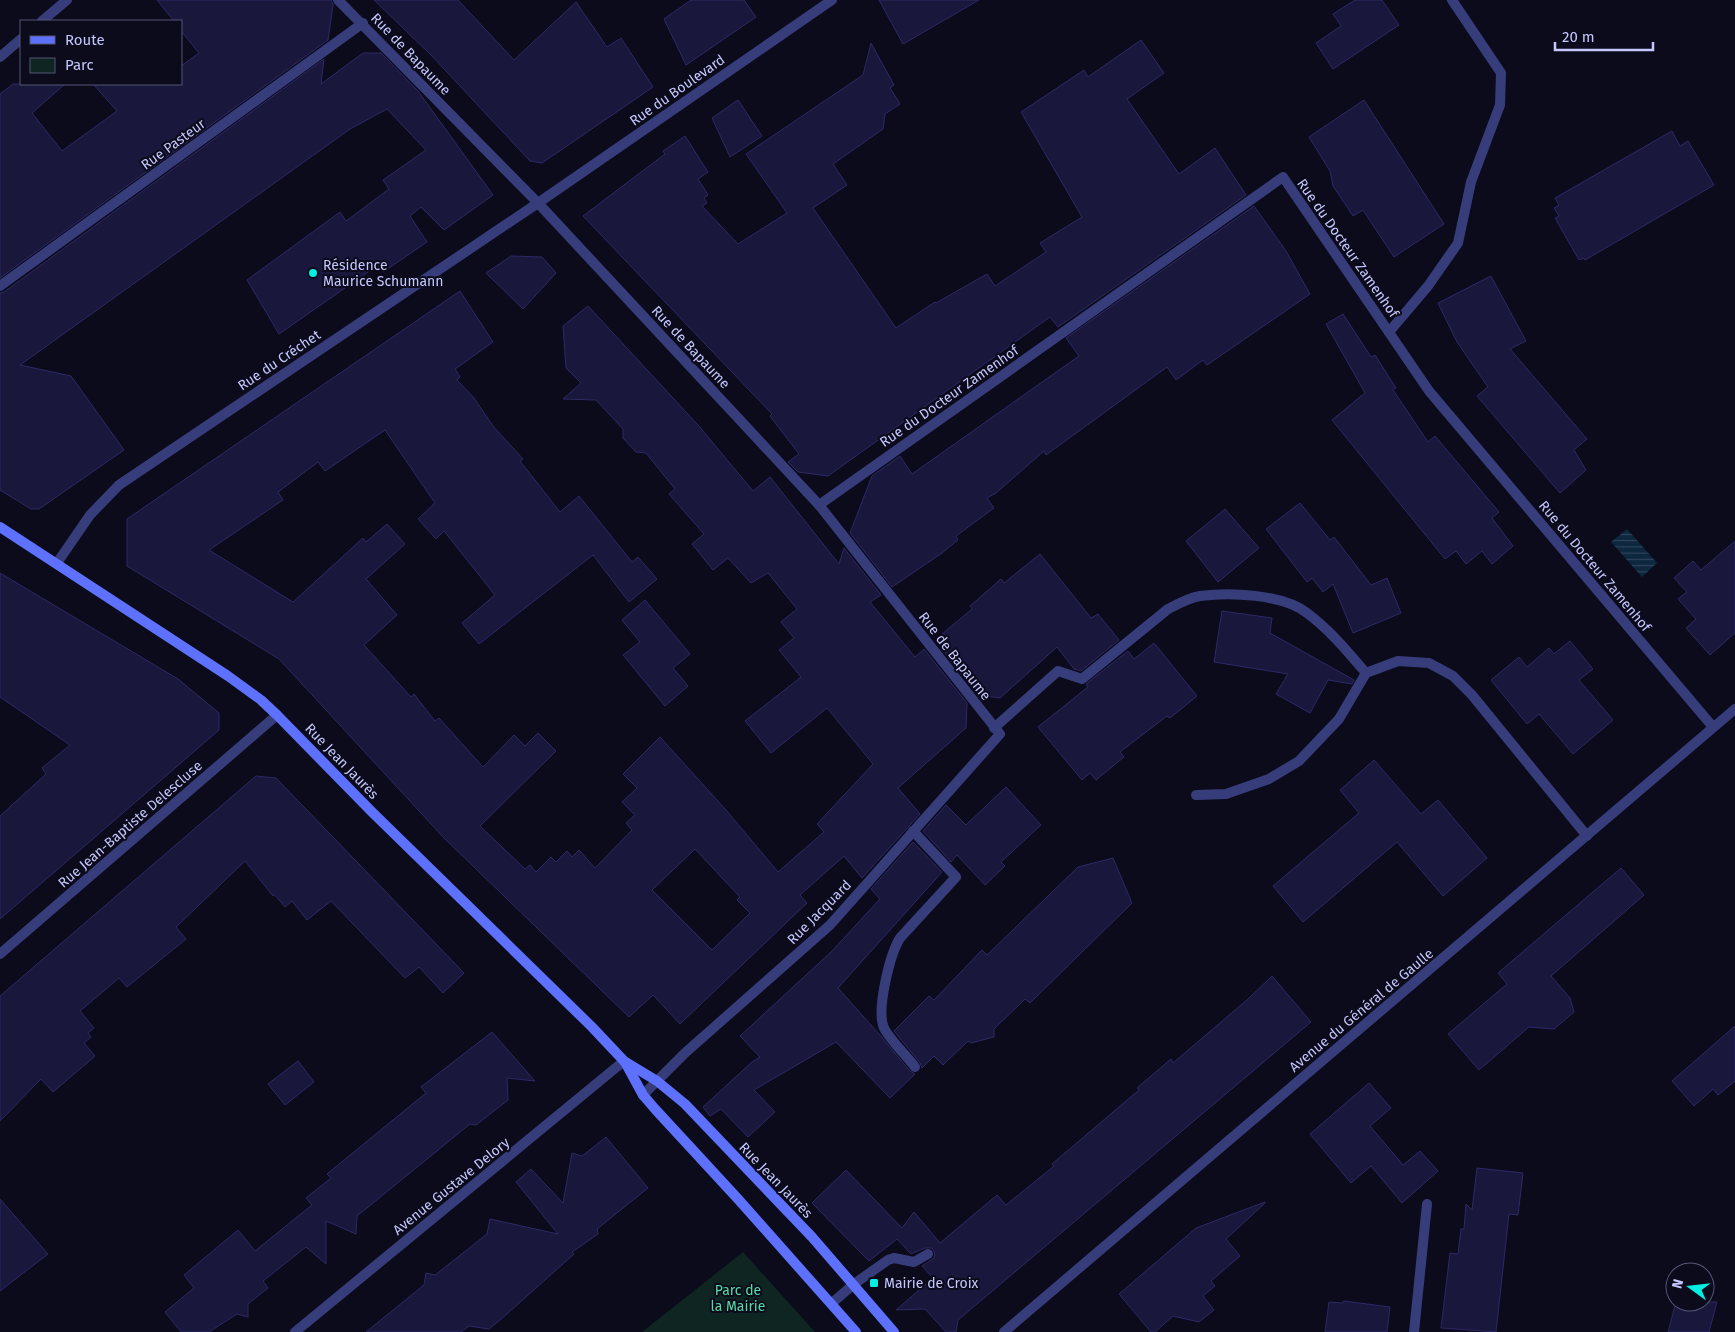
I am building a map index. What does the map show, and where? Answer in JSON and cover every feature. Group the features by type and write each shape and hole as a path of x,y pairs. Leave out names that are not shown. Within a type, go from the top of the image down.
{"main road":[{"name":"Rue Jean Jaurès","path":"0,527 234,680 261,700 277,715 372,812 592,1027 624,1062 643,1094 666,1123 738,1199 856,1332"},
{"name":"Rue Jean Jaurès","path":"624,1062 657,1082 685,1104 812,1237 894,1332"}],"street":[{"path":"43,20 67,0"},
{"name":"Rue de Bapaume","path":"338,0 538,203 819,505 997,731"},
{"name":"Rue du Boulevard","path":"538,203 832,0"},
{"path":"1389,332 1428,286 1458,243 1470,182 1500,105 1501,73 1452,0"},
{"name":"Rue Pasteur","path":"0,286 363,24"},
{"path":"0,57 20,40"},
{"name":"Rue du Docteur Zamenhof","path":"819,505 1282,176 1429,391 1713,727"},
{"name":"Rue du Créchet","path":"57,564 90,515 119,485 538,203"},
{"name":"Rue Jacquard","path":"643,1094 685,1053 830,925 913,831 997,731 1058,671 1082,678 1168,609 1198,596 1224,594 1270,598 1289,603 1306,612 1338,641 1366,673"},
{"path":"1196,794 1226,794 1269,779 1299,761 1339,719 1366,673 1398,661 1429,663 1454,676 1472,695 1587,836"},
{"name":"Avenue du Général de Gaulle","path":"1004,1332 1735,708"},
{"name":"Rue Jean-Baptiste Delescluse","path":"0,954 277,715"},
{"path":"913,831 956,877 900,938 889,964 881,1014 882,1022 885,1030 916,1067"},
{"name":"Avenue Gustave Delory","path":"295,1332 624,1062"},
{"path":"1414,1332 1427,1204"},
{"path":"832,1303 854,1284 888,1260 894,1258 914,1262 928,1254"}],"green space":[{"name":"Parc de la Mairie","path":"743,1252 815,1332 642,1332"}],"water":[{"path":"1627,529 1657,563 1642,577 1611,542"}],"building":[{"path":"157,0 331,0 333,5 328,40 0,278 0,94 13,84 64,85 32,113 62,151 117,111 94,85 182,85 182,65 199,53 182,32 182,20 173,20"},
{"path":"374,0 458,0 514,60 576,2 607,47 621,38 653,87 542,163 530,161 431,55"},
{"path":"691,0 744,0 756,17 686,65 664,19"},
{"path":"879,0 979,0 903,44"},
{"path":"1355,0 1382,0 1399,25 1333,69 1316,43 1341,26 1333,14"},
{"path":"1141,40 1164,73 1127,99 1179,174 1215,148 1246,195 1058,327 1050,317 828,476 798,472 788,462 799,454 770,416 772,414 583,216 665,154 663,151 685,136 708,172 698,179 708,195 704,198 707,203 702,206 738,244 787,213 746,154 863,75 871,43 894,85 890,88 900,104 885,114 883,129 833,164 847,185 813,208 896,328 935,302 987,274 995,286 1046,252 1040,243 1082,217 1021,112 1084,70 1088,77"},
{"path":"363,53 381,53 418,91 493,195 444,230 421,207 410,216 427,242 383,272 378,265 279,334 247,280 340,212 346,221 389,189 383,180 426,150 387,109 350,129 20,365 71,376 124,450 39,509 31,509 0,490 0,293 4,292 324,59 321,84"},
{"path":"738,100 762,136 730,157 712,118"},
{"path":"1364,100 1444,224 1394,257 1363,210 1353,216 1333,186 1330,171 1309,137"},
{"path":"1672,131 1680,146 1688,141 1714,185 1585,260 1584,258 1579,260 1555,218 1559,216 1554,208 1559,205 1555,198"},
{"path":"1254,206 1286,251 1310,294 1207,365 1203,360 1176,380 1167,367 1046,455 1044,451 996,493 987,498 994,508 956,536 958,540 942,553 892,587 850,533 872,476 900,456 912,474 1079,356 1066,338"},
{"path":"511,256 542,257 556,273 523,309 486,273"},
{"path":"1491,276 1526,341 1510,349 1587,439 1574,450 1586,470 1560,493 1477,396 1488,387 1457,342 1438,303"},
{"path":"460,291 493,342 455,369 460,377 457,380 474,398 493,426 523,459 520,461 560,512 579,496 632,562 638,557 657,579 629,602 593,555 479,644 462,623 495,595 444,531 436,539 418,519 435,503 385,430 325,471 318,462 278,492 283,500 209,550 293,602 363,538 366,542 387,524 405,544 366,579 397,615 364,645 411,697 414,694 435,721 439,718 483,767 514,735 525,746 538,733 556,751 480,826 525,869 530,865 536,872 551,857 556,862 567,851 572,857 579,850 595,868 632,830 626,823 635,815 622,802 637,788 623,774 660,737 726,810 778,872 824,832 817,824 873,764 827,708 771,753 745,721 801,677 779,650 794,638 781,622 797,609 768,573 751,583 728,558 713,570 692,544 704,534 669,494 675,489 646,453 636,452 623,438 623,429 596,400 563,399 581,383 566,368 563,326 588,306 698,425 753,491 770,477 839,564 844,548 881,595 870,602 915,657 924,649 967,703 966,728 898,788 920,814 862,878 844,856 800,895 807,903 680,1024 653,995 629,1017 444,838 279,659 127,566 127,519","holes":["695,849 740,897 737,900 750,913 712,950 652,890"]},
{"path":"1343,314 1371,357 1375,355 1396,388 1393,390 1428,442 1435,436 1499,512 1492,518 1513,546 1492,564 1482,551 1466,564 1456,551 1445,559 1332,420 1365,393 1326,324"},
{"path":"1300,503 1330,540 1334,537 1371,585 1387,578 1401,613 1353,633 1333,584 1323,592 1312,578 1307,582 1266,529"},
{"path":"1225,509 1259,548 1218,582 1186,541"},
{"path":"1735,541 1735,633 1710,655 1686,628 1696,619 1678,599 1687,592 1674,578 1693,561 1701,570"},
{"path":"1040,554 1091,618 1098,614 1119,640 1081,671 1074,669 1057,647 1000,698 978,695 935,640 972,609 970,606 1001,579 1004,583"},
{"path":"0,573 178,679 219,713 219,730 0,919 0,816 46,774 42,768 70,745 0,697"},
{"path":"645,600 690,654 673,668 688,686 665,706 623,655 640,642 622,620"},
{"path":"1222,611 1272,618 1270,633 1354,680 1352,684 1328,680 1310,713 1276,694 1288,674 1214,662"},
{"path":"1570,641 1593,669 1579,680 1613,720 1573,754 1539,714 1527,724 1491,680 1519,657 1527,667 1549,648 1554,654"},
{"path":"1154,643 1197,696 1170,718 1167,716 1120,752 1124,757 1096,780 1090,773 1082,780 1038,727 1088,687 1086,684 1128,651 1134,659"},
{"path":"1374,760 1421,814 1438,800 1487,858 1443,896 1397,842 1303,922 1273,886 1359,813 1340,790"},
{"path":"256,776 276,778 464,973 443,993 419,967 405,978 331,901 307,920 292,901 285,907 274,894 273,896 245,861 176,927 186,939 127,987 119,978 80,1011 94,1028 88,1033 91,1037 84,1043 95,1056 53,1092 41,1079 0,1121 0,996"},
{"path":"1006,787 1041,825 1001,862 1005,866 985,885 957,855 951,862 923,831 946,805 966,825"},
{"path":"913,842 942,872 838,988 910,1071 915,1074 890,1098 836,1042 754,1090 775,1112 748,1137 721,1109 710,1116 703,1107 752,1062 760,1057 740,1036 831,952 880,899 871,889"},
{"path":"1113,858 1132,903 1030,1003 1025,999 994,1029 994,1037 971,1043 968,1041 943,1065 934,1056 922,1068 894,1031 929,996 934,1000 982,950 987,955 1078,867"},
{"path":"1621,868 1644,895 1551,976 1570,998 1574,1012 1554,1029 1529,1027 1479,1070 1448,1034 1507,984 1498,973"},
{"path":"1272,976 1311,1022 958,1320 956,1332 946,1332 925,1309 896,1310 933,1278 922,1266 934,1258 935,1254 932,1248 925,1248 911,1254 897,1239 869,1261 812,1203 846,1170 902,1228 914,1212 940,1243 997,1195 1006,1205 1054,1166 1052,1164 1139,1090 1137,1088 1171,1059 1173,1063"},
{"path":"1735,1026 1735,1081 1718,1095 1713,1089 1694,1106 1672,1081"},
{"path":"492,1032 535,1081 507,1078 508,1100 476,1125 470,1124 357,1216 356,1234 326,1221 326,1264 306,1247 263,1281 268,1288 248,1304 248,1317 237,1314 209,1332 181,1332 165,1312 194,1288 184,1275 238,1230 255,1251 312,1205 306,1198 331,1178 327,1174 426,1093 421,1087"},
{"path":"298,1061 314,1082 285,1105 268,1084"},
{"path":"1369,1083 1391,1108 1370,1126 1403,1165 1420,1151 1438,1171 1402,1203 1371,1166 1351,1183 1310,1134"},
{"path":"606,1137 648,1188 597,1229 598,1234 572,1252 574,1254 489,1329 469,1326 461,1332 366,1332 424,1285 426,1273 435,1275 487,1234 490,1219 558,1234 516,1182 531,1169 563,1203 572,1153 582,1156"},
{"path":"1477,1168 1523,1173 1518,1215 1509,1214 1496,1332 1441,1328 1450,1253 1458,1254 1461,1229 1464,1229 1466,1204 1472,1210"},
{"path":"0,1199 48,1254 0,1291"},
{"path":"1265,1202 1226,1239 1240,1256 1211,1281 1215,1286 1203,1296 1214,1310 1199,1322 1173,1316 1155,1332 1151,1332 1119,1294 1196,1228"},
{"path":"1344,1301 1390,1307 1387,1332 1325,1332 1329,1302 1343,1303"},
{"path":"1673,1312 1714,1312 1709,1332 1668,1332"}],"place":[{"name":"Résidence Maurice Schumann","path":"313,273"},
{"name":"Mairie de Croix","path":"874,1283"}]}
